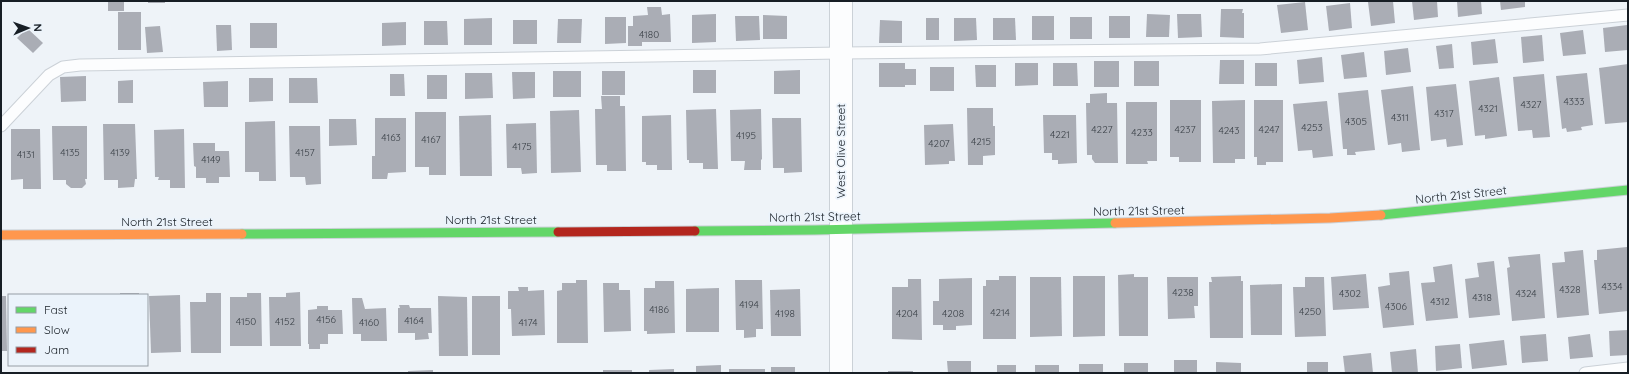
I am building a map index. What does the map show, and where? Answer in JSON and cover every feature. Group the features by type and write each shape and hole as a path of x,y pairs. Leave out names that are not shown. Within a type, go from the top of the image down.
{"street":[{"name":"West Olive Street","path":"841,1 841,373"},
{"name":"North 21st Street","path":"1,234 841,229 1359,217 1628,190"}],"lane":[{"path":"1,126 49,75 63,67 80,65 841,53 1260,49 1628,15"},
{"path":"1585,373 1628,368"}],"building":[{"path":"108,1 124,1 124,11 108,11"},
{"path":"148,1 165,1 165,3 148,3"},
{"path":"1393,1 1395,23 1371,26 1368,2"},
{"path":"1412,1 1437,1 1438,17 1414,20"},
{"path":"1457,1 1481,1 1482,14 1458,17"},
{"path":"1500,1 1525,1 1525,7 1501,10"},
{"path":"1305,2 1308,30 1281,33 1277,5"},
{"path":"1350,3 1352,28 1329,31 1326,6"},
{"path":"647,7 661,7 662,15 670,14 671,42 642,42 642,46 628,46 628,26 633,26 633,16 648,15"},
{"path":"1221,9 1243,9 1244,38 1220,37"},
{"path":"118,12 141,12 141,50 118,50"},
{"path":"716,14 716,42 692,43 692,15"},
{"path":"1147,14 1170,15 1169,37 1146,37"},
{"path":"1177,14 1201,14 1202,37 1178,38"},
{"path":"763,15 787,16 787,39 763,39"},
{"path":"735,16 759,16 760,40 736,41"},
{"path":"1032,16 1054,16 1054,40 1032,40"},
{"path":"1109,16 1130,16 1130,38 1109,38"},
{"path":"605,17 626,17 626,43 605,44"},
{"path":"1070,17 1092,17 1092,39 1070,39"},
{"path":"492,18 492,45 464,45 464,19"},
{"path":"926,18 939,18 939,40 926,40"},
{"path":"954,18 976,18 977,40 954,41"},
{"path":"993,18 1015,18 1016,40 993,40"},
{"path":"558,19 582,19 581,43 557,43"},
{"path":"513,20 537,20 537,44 513,44"},
{"path":"880,20 902,21 902,43 879,43"},
{"path":"424,21 447,21 448,45 424,45"},
{"path":"406,22 406,45 382,46 382,23"},
{"path":"250,23 277,23 277,48 250,48"},
{"path":"216,25 231,25 232,50 217,51"},
{"path":"1627,25 1628,50 1605,52 1603,28"},
{"path":"160,26 163,52 147,53 145,27"},
{"path":"27,28 43,43 33,53 17,38"},
{"path":"1583,30 1586,54 1563,56 1560,33"},
{"path":"1542,35 1544,61 1523,63 1521,37"},
{"path":"1495,39 1498,63 1473,65 1471,42"},
{"path":"1452,44 1454,68 1439,69 1436,46"},
{"path":"1408,48 1411,72 1386,75 1384,51"},
{"path":"1364,52 1367,77 1344,79 1341,55"},
{"path":"1322,57 1324,82 1299,84 1297,60"},
{"path":"1220,60 1244,60 1244,84 1219,84"},
{"path":"1094,61 1119,61 1119,87 1094,87"},
{"path":"1134,61 1159,61 1159,86 1134,86"},
{"path":"879,63 905,63 905,69 916,69 916,85 905,85 905,87 879,87"},
{"path":"1015,63 1038,63 1038,85 1015,86"},
{"path":"1053,63 1077,63 1078,86 1053,86"},
{"path":"1255,63 1277,63 1277,86 1255,86"},
{"path":"1628,64 1628,122 1605,124 1599,68"},
{"path":"975,65 996,65 996,87 976,87"},
{"path":"930,67 954,67 954,91 930,91"},
{"path":"693,70 716,70 716,93 693,93"},
{"path":"800,70 800,94 774,94 774,71"},
{"path":"553,71 581,71 581,97 553,97"},
{"path":"602,71 625,71 625,95 602,95"},
{"path":"512,72 535,72 535,98 513,99"},
{"path":"465,73 492,73 493,98 465,99"},
{"path":"1587,73 1593,125 1581,127 1582,130 1567,132 1566,128 1562,129 1556,76"},
{"path":"390,74 404,74 405,96 390,96"},
{"path":"1544,74 1550,137 1533,138 1532,130 1518,131 1513,77"},
{"path":"427,75 447,75 447,99 427,99"},
{"path":"86,76 86,101 61,102 60,77"},
{"path":"1499,77 1507,136 1485,139 1485,135 1475,136 1469,81"},
{"path":"249,78 273,78 273,101 249,102"},
{"path":"289,78 317,78 318,103 289,103"},
{"path":"133,80 133,103 118,103 118,81"},
{"path":"228,81 228,107 204,107 203,82"},
{"path":"1456,84 1463,145 1447,147 1446,139 1431,141 1426,87"},
{"path":"1413,86 1420,150 1402,152 1401,143 1388,145 1381,90"},
{"path":"1368,90 1375,150 1355,152 1356,155 1347,155 1347,149 1343,149 1338,93"},
{"path":"1107,93 1107,103 1117,103 1118,163 1095,163 1092,159 1092,155 1087,155 1086,103 1090,103 1090,94"},
{"path":"601,96 620,96 620,106 625,106 626,171 607,171 607,165 596,165 595,109 602,109"},
{"path":"1170,100 1201,100 1201,162 1179,162 1179,157 1170,157"},
{"path":"1245,100 1245,159 1235,159 1235,163 1213,163 1212,101"},
{"path":"1254,100 1283,100 1283,162 1266,162 1266,165 1257,165 1257,157 1254,157"},
{"path":"1327,101 1333,156 1313,158 1312,150 1298,151 1293,104"},
{"path":"1126,102 1157,102 1157,161 1147,161 1148,164 1126,164"},
{"path":"967,108 993,108 993,126 995,126 995,155 983,156 983,165 968,165"},
{"path":"716,109 718,169 703,169 703,163 689,163 689,160 687,160 686,110"},
{"path":"761,109 761,170 744,170 745,161 731,161 730,110"},
{"path":"579,110 581,172 551,173 550,111"},
{"path":"415,112 446,112 446,175 429,175 429,167 415,167"},
{"path":"491,115 492,176 460,176 459,116"},
{"path":"671,115 672,170 657,170 657,165 646,165 646,162 642,162 642,116"},
{"path":"1043,115 1076,115 1077,163 1058,164 1058,160 1052,160 1052,153 1044,153"},
{"path":"375,118 406,118 406,172 388,173 387,179 372,179 372,156 375,156"},
{"path":"772,118 801,118 802,172 784,173 784,168 773,168"},
{"path":"329,119 356,119 357,145 329,146"},
{"path":"275,121 276,181 259,181 259,172 245,172 245,122"},
{"path":"536,123 537,173 522,174 521,168 507,168 506,124"},
{"path":"103,124 135,124 137,179 135,179 134,187 118,188 118,180 104,180"},
{"path":"953,124 955,161 949,161 949,164 925,165 924,125"},
{"path":"52,126 87,126 87,179 85,179 86,184 82,188 71,188 66,184 66,180 53,180"},
{"path":"289,126 320,126 321,184 306,185 305,177 290,177"},
{"path":"11,129 40,129 41,189 23,189 23,179 11,180"},
{"path":"184,129 185,188 170,188 170,180 158,180 159,177 155,177 154,130"},
{"path":"193,143 215,143 215,151 229,151 230,177 219,177 219,183 206,183 206,178 196,178"},
{"path":"1627,247 1628,311 1599,314 1594,260 1597,260 1597,250"},
{"path":"1583,250 1589,315 1557,318 1552,263 1565,262 1564,252"},
{"path":"1540,254 1545,318 1512,321 1507,268 1510,267 1508,257"},
{"path":"1494,261 1500,315 1469,318 1465,279 1479,277 1477,263"},
{"path":"1452,264 1458,318 1426,321 1421,283 1435,282 1433,267"},
{"path":"1409,271 1414,325 1383,328 1378,287 1390,285 1389,273"},
{"path":"1134,274 1134,277 1148,277 1148,336 1119,336 1118,275"},
{"path":"1366,274 1369,308 1333,310 1331,277"},
{"path":"999,276 1016,276 1016,339 983,339 983,286 986,286 986,280 999,280"},
{"path":"1073,276 1105,276 1105,336 1073,337"},
{"path":"1241,276 1241,281 1243,281 1243,338 1210,338 1209,282 1212,282 1211,277"},
{"path":"1030,277 1061,277 1062,336 1030,337"},
{"path":"1167,277 1198,277 1198,306 1194,306 1195,318 1168,319"},
{"path":"1305,277 1324,277 1326,336 1295,337 1293,287 1305,287"},
{"path":"972,278 972,325 956,326 956,330 943,330 943,325 933,325 933,301 939,301 939,279"},
{"path":"908,279 921,279 922,340 892,339 892,287 908,287"},
{"path":"576,280 587,280 588,343 557,343 557,291 562,290 562,283 576,283"},
{"path":"735,280 762,280 763,329 756,329 756,337 744,338 744,330 736,330"},
{"path":"655,281 674,281 675,333 647,334 647,331 644,331 644,288 655,288"},
{"path":"603,283 619,283 619,290 630,290 631,331 604,332"},
{"path":"1282,284 1282,335 1251,335 1250,285"},
{"path":"518,287 528,287 528,291 544,290 545,335 512,336 511,309 508,309 508,291 519,291"},
{"path":"719,288 719,332 686,332 686,289"},
{"path":"800,289 801,336 771,336 770,290"},
{"path":"300,292 301,346 270,346 269,297 286,297 286,293"},
{"path":"120,293 139,293 139,294"},
{"path":"206,293 221,293 221,353 191,353 190,302 206,302"},
{"path":"247,293 261,293 262,346 230,346 230,297 247,297"},
{"path":"180,295 181,352 151,353 149,296"},
{"path":"1,296 6,296 7,351 1,351"},
{"path":"438,296 467,297 468,356 439,356"},
{"path":"472,296 500,296 500,355 472,355"},
{"path":"352,298 362,298 365,309 386,308 387,341 361,341 361,334 353,334"},
{"path":"399,305 409,305 410,308 431,308 432,333 428,333 429,339 415,340 415,333 398,333"},
{"path":"317,306 328,306 328,310 342,310 343,334 328,334 328,344 320,344 320,349 309,349 308,310 317,309"},
{"path":"1628,330 1628,355 1610,356 1609,331"},
{"path":"1546,334 1548,361 1522,363 1520,336"},
{"path":"1590,334 1593,357 1570,359 1568,337"},
{"path":"1504,340 1507,365 1472,369 1469,344"},
{"path":"1460,344 1462,368 1436,371 1435,346"},
{"path":"1416,349 1418,373 1392,373 1390,352"},
{"path":"1371,353 1373,373 1345,373 1343,356"},
{"path":"1174,360 1197,360 1197,373 1174,373"},
{"path":"947,361 971,361 971,373 948,373"},
{"path":"1216,362 1241,363 1241,373 1216,373"},
{"path":"1307,362 1328,362 1328,373 1307,373"},
{"path":"1124,363 1148,363 1148,373 1124,373"},
{"path":"1079,364 1103,364 1103,373 1079,373"},
{"path":"721,365 721,373 696,373 696,366"},
{"path":"997,365 1016,365 1016,373 997,373"},
{"path":"1035,365 1059,365 1059,373 1035,373"},
{"path":"771,367 795,367 795,373 771,373"},
{"path":"674,369 674,373 649,373 649,370"},
{"path":"729,369 765,369 765,373 729,373"},
{"path":"433,370 433,373 408,373 408,371"},
{"path":"603,370 632,370 632,373 603,373"},
{"path":"888,371 913,371 913,373 888,373"}],"traffic: fast":[{"path":"1381,215 1628,190"},
{"path":"695,231 815,230 1115,223"},
{"path":"242,234 558,232"}],"traffic: slow":[{"path":"1115,223 1330,218 1381,215"},
{"path":"1,235 242,234"}],"traffic: jam":[{"path":"558,232 695,231"}]}
